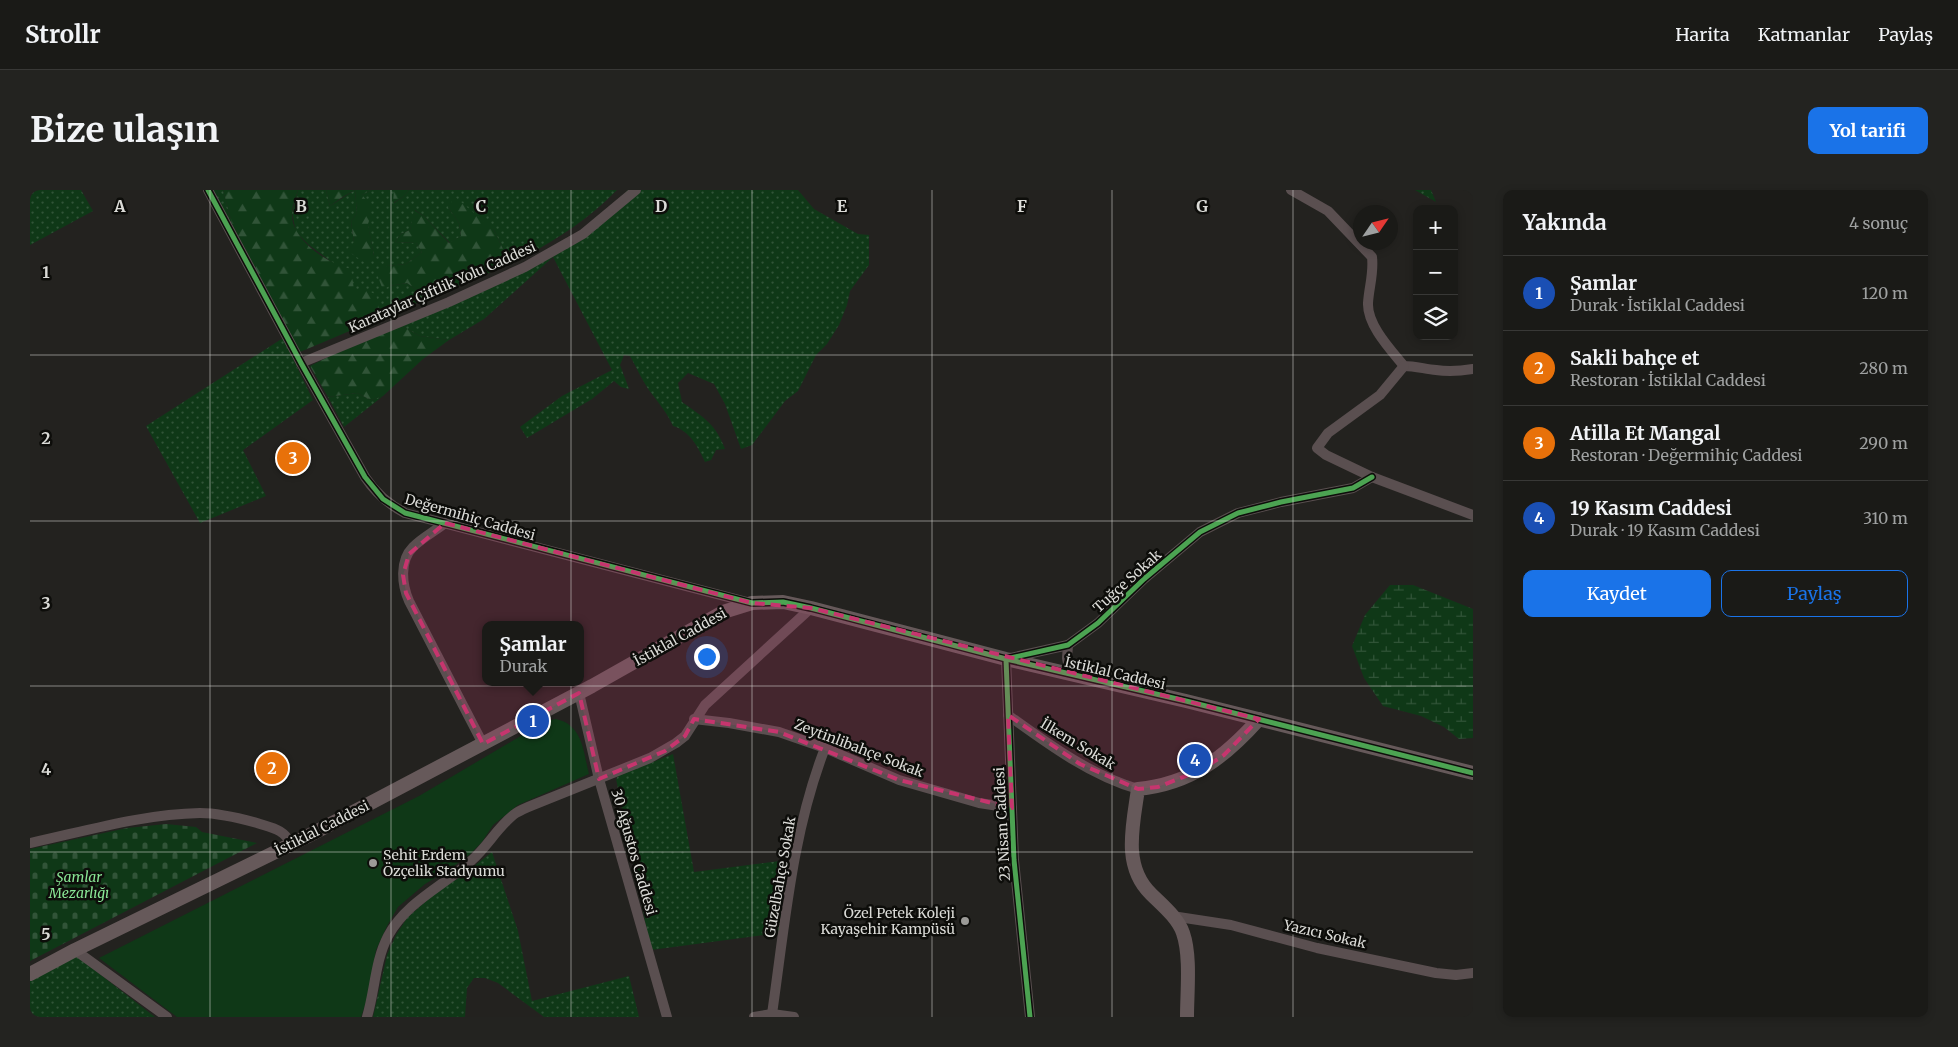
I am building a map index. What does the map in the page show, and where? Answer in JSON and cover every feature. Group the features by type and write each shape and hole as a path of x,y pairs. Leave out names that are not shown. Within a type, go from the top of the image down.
{"main road":[{"name":"İstiklal Caddesi","path":"30,974 291,844 483,744 579,693 723,612 752,603 782,602 811,608 1006,659 1259,719 1473,773"},
{"path":"1187,1017 1187,948 1183,931 1145,887 1137,876 1132,863 1132,838 1138,789 1160,786 1201,770 1224,755 1259,719"}],"street":[{"name":"Değermihiç Caddesi","path":"208,190 301,363 372,488 391,505 405,513 752,603"},
{"name":"Karataylar Çiftlik Yolu Caddesi","path":"301,363 449,302 525,267 583,234 636,190"},
{"path":"1292,190 1328,211 1372,257 1373,267 1368,305 1375,329 1404,366"},
{"path":"1404,366 1458,371 1473,369"},
{"path":"1404,366 1380,395 1328,432 1317,448 1326,455 1372,477 1473,515"},
{"name":"Tuğçe Sokak","path":"1006,659 1068,645 1098,623 1144,579 1200,532 1238,513 1281,502 1353,488 1372,477"},
{"path":"445,523 412,548 404,566 404,584 409,601 483,744"},
{"path":"367,1017 379,959 388,936 416,903 471,862 516,813 665,751 685,736 705,705 811,608"},
{"path":"1068,645 1066,658 1070,674"},
{"name":"23 Nisan Caddesi","path":"1006,659 1014,860 1030,1017"},
{"name":"30 Ağustos Caddesi","path":"579,693 599,778 667,1017"},
{"name":"İlkem Sokak","path":"1008,715 1080,764 1122,785 1138,789"},
{"name":"Zeytinlibahçe Sokak","path":"694,720 730,723 779,732 826,748 899,780 979,803 1012,808"},
{"name":"Güzelbahçe Sokak","path":"772,1014 795,853 816,772 826,748"},
{"path":"30,843 144,818 200,813 242,819 278,829 291,844"},
{"name":"Yazıcı Sokak","path":"1172,916 1230,925 1317,948 1436,972 1456,975 1473,973"},
{"path":"75,950 167,1017"},
{"path":"754,1017 772,1014 794,1017"}],"highlighted area":[{"path":"445,523 752,603 811,608 1259,719 1224,755 1201,770 1158,787 1138,789 1080,764 1008,715 1012,808 899,780 779,732 694,719 685,736 665,751 599,779 579,693 483,744 406,593 403,575 409,554"}],"green space":[{"path":"30,190 81,190 93,211 30,245"},
{"path":"211,190 223,190 233,227"},
{"path":"223,190 298,190 292,213 293,223 297,232 312,249 322,256 351,269 354,290 364,288 376,295 379,309 378,319 300,352 233,227"},
{"path":"298,190 326,190 330,206 355,190 357,213 351,222 354,242 374,256 362,195 371,190 394,190 394,203 409,190 617,190 567,232 510,264 494,230 448,207 459,223 461,236 450,243 424,216 415,210 410,230 401,234 395,242 416,243 422,252 406,264 387,266 389,286 407,283 417,290 422,301 378,319 379,309 354,290 337,266 309,245 296,232 292,213"},
{"path":"326,190 355,190 330,206"},
{"path":"355,190 371,190 362,195 368,202 371,215 368,224 374,256 367,264 346,250 354,242 351,222 357,213"},
{"path":"394,190 409,190 403,197 393,203"},
{"path":"628,190 798,190 814,209 858,234 869,235 869,265 850,291 839,325 827,344 816,355 798,391 785,401 752,445 741,449 725,404 714,384 688,373 678,383 682,402 713,427 725,449 716,450 711,460 705,462 689,436 673,426 646,385 630,356 624,355 620,365 629,389 621,387 614,381 592,399 527,438 520,427 562,396 612,370 553,257 484,319 449,340 420,336 396,323 478,291 580,231 612,206"},
{"path":"1415,190 1431,190 1436,202"},
{"path":"455,197 494,230 510,264 422,301 417,290 407,283 389,286 383,290 377,274 387,266 406,264 422,252 416,243 395,242 401,234 410,230 414,210 424,216 449,243 461,236 459,223 448,207"},
{"path":"396,323 420,336 449,340 423,359 383,396 371,400 357,393 328,397 310,366"},
{"path":"283,338 313,400 243,450 266,496 200,523 146,426"},
{"path":"357,393 371,400 383,396 344,427 328,397"},
{"path":"1390,585 1413,585 1473,609 1473,738 1459,739 1444,727 1421,716 1383,706 1364,678 1352,646 1365,615"},
{"name":"Şehit Erdem Özçelik Stadyumu","path":"556,719 565,722 577,733 583,748 589,774 518,805 493,825 482,842 469,855 425,884 398,907 376,950 368,996 361,1017 177,1017 99,958 419,796 546,721"},
{"path":"673,754 694,872 788,860 779,933 651,950 616,779 618,776"},
{"name":"Şamlar Mezarlığı","path":"166,824 196,827 202,832 257,843 30,961 30,849 127,828"},
{"path":"492,852 518,931 532,1001 629,976 639,1017 544,1017 498,983 485,978 474,978 467,988 465,1017 373,1017 387,955 396,935 407,918 440,889 459,878"},
{"path":"75,955 155,1017 30,1017 30,979"}],"cycle path":[{"path":"208,190 365,477 383,499 405,513 752,603 783,602 811,608 1006,659 1186,701 1473,773"},
{"path":"1030,1017 1014,860 1006,659 1068,645 1098,623 1144,579 1200,532 1238,513 1281,502 1353,488 1372,477"}],"place":[{"name":"Atilla Et Mangal","path":"293,458"},
{"name":"Şamlar","path":"533,721"},
{"name":"19 Kasım Caddesi","path":"1195,760"},
{"name":"Sakli bahçe et","path":"272,768"},
{"name":"Şehit Erdem Özçelik Stadyumu","path":"373,863"},
{"name":"Özel Petek Koleji Kayaşehir Kampüsü","path":"965,921"}]}
